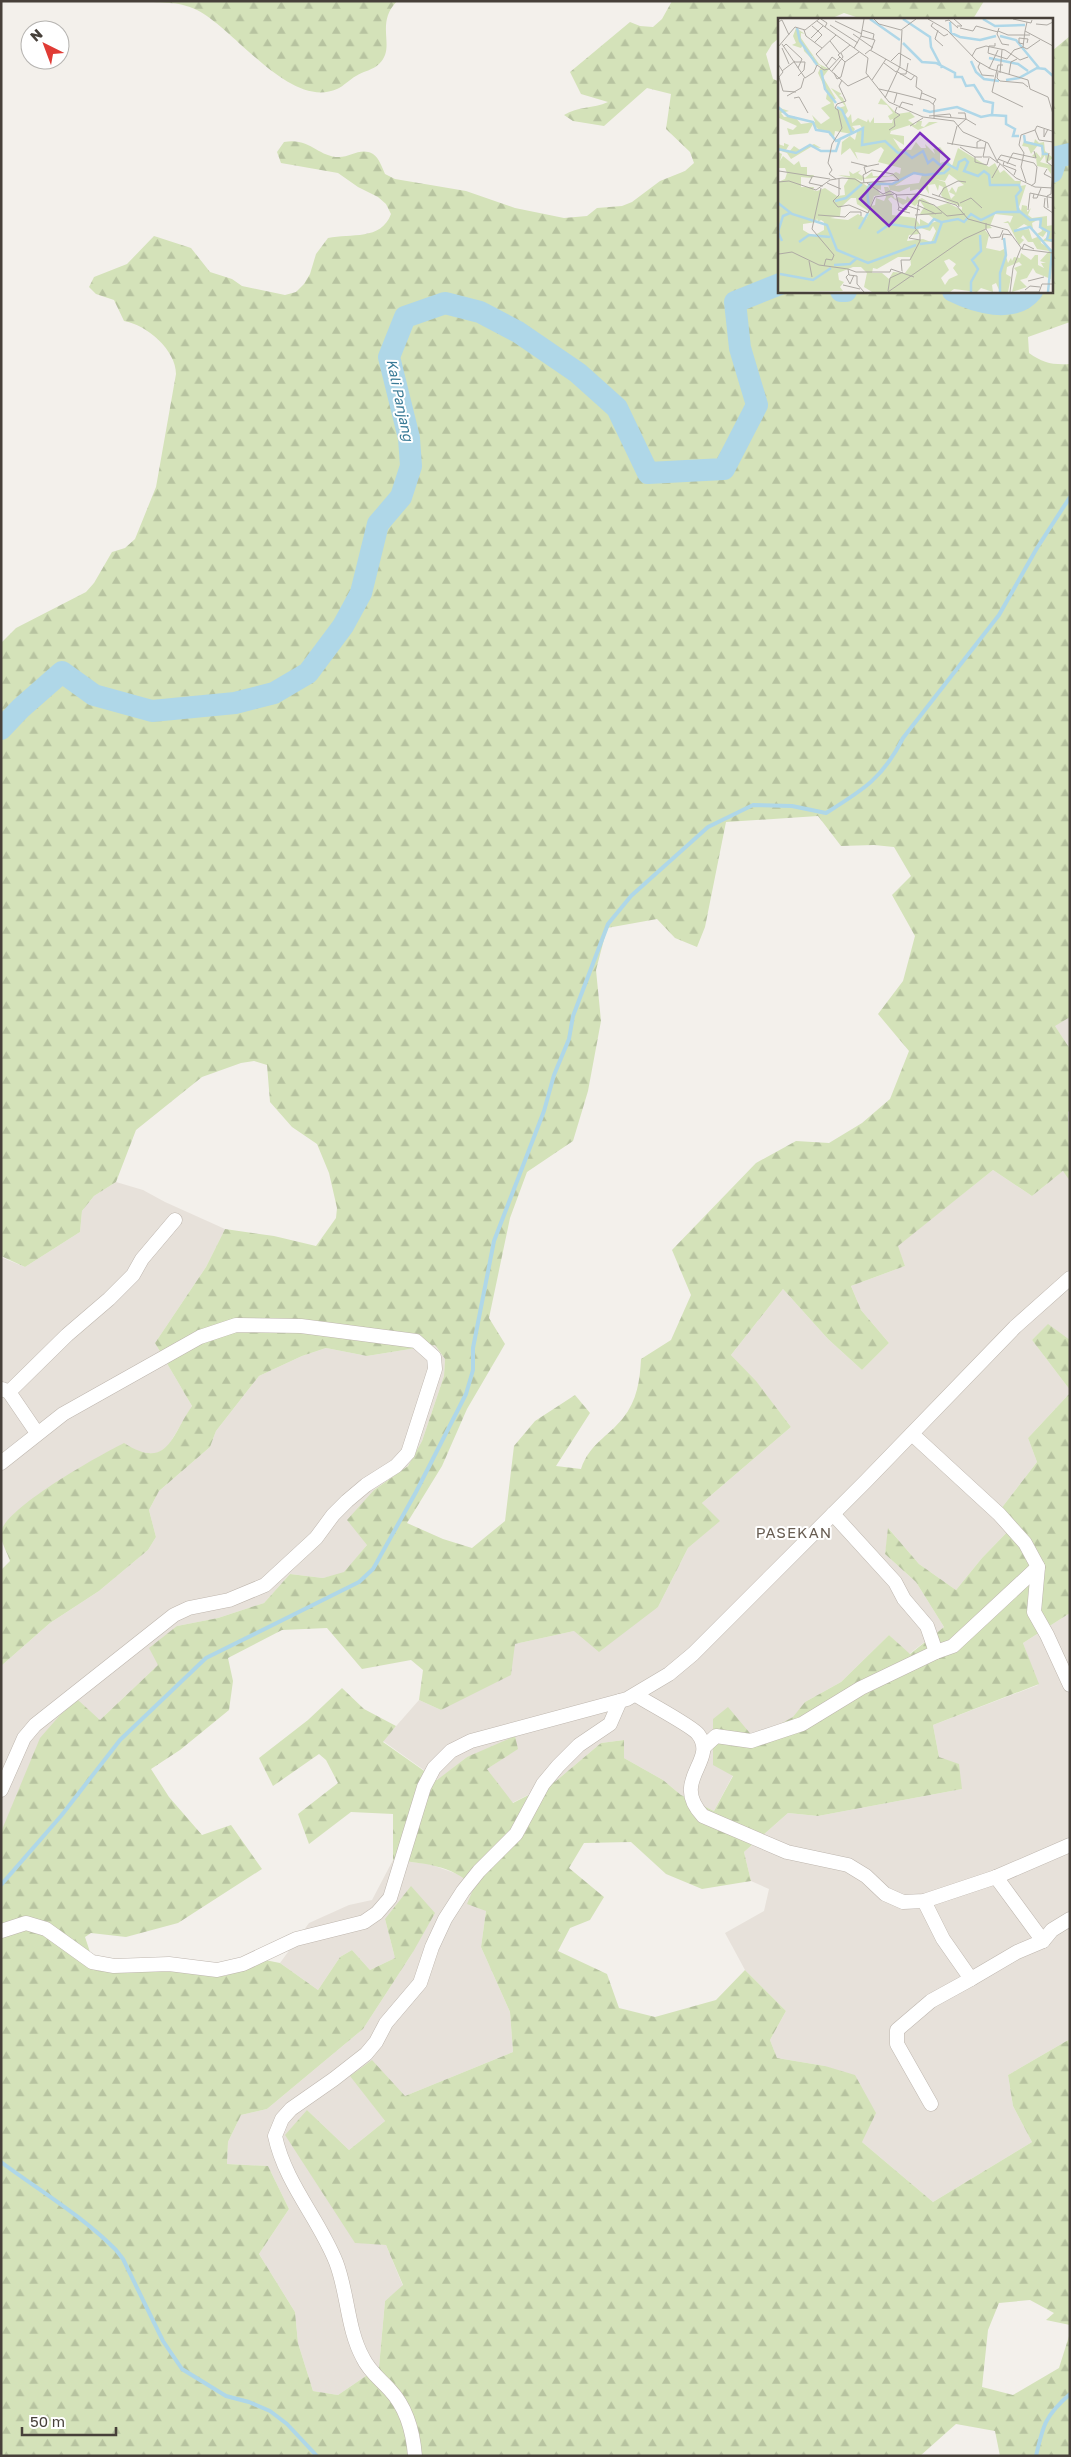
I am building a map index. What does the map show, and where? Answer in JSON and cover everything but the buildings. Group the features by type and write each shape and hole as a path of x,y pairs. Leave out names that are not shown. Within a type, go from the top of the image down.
{"street":[{"path":"37,1433 5,1390 115,1293 132,1275 142,1259 175,1220"},
{"path":"1,1931 26,1923 46,1929 92,1962 114,1966 169,1964 217,1970 244,1964 296,1940 337,1931 364,1922 377,1913 390,1898 424,1787 434,1768 450,1751 471,1741 620,1701 636,1695 669,1674 694,1654 1015,1327 1070,1278"},
{"path":"1,1463 63,1414 200,1337 236,1325 301,1326 416,1341 434,1357 435,1369 413,1439 408,1452 396,1466 366,1485 347,1501 333,1514 316,1538 265,1585 229,1600 189,1608 174,1615 34,1724 24,1738 1,1790"},
{"path":"912,1434 999,1514 1025,1543 1038,1567 1034,1612 1070,1685"},
{"path":"833,1514 895,1582 904,1599 927,1626 936,1652"},
{"path":"704,1747 716,1736 751,1741 802,1724 862,1688 936,1652 953,1646 1038,1567"},
{"path":"636,1695 696,1731 704,1747 704,1752 691,1782 690,1792 697,1809 703,1816 787,1852 848,1865 866,1876 886,1894 897,1900 924,1902 996,1877 1070,1845"},
{"path":"415,2456 412,2432 406,2414 399,2401 373,2374 362,2357 336,2262 294,2185 274,2136 282,2119 291,2109 366,2054 376,2042 386,2023 420,1983 432,1948 445,1919 462,1891 516,1834 543,1784 558,1766 579,1745 610,1724 620,1701"},
{"path":"996,1877 1043,1940"},
{"path":"924,1902 943,1939 971,1979"},
{"path":"932,2104 897,2044 897,2030 932,2001 1017,1952 1043,1940 1052,1930 1070,1919"}],"shaded area":[{"path":"1070,1017 1070,1049 1054,1025"},
{"path":"993,1170 1032,1196 1064,1170 1070,1181 1070,1340 1048,1325 1032,1340 1070,1390 1070,1393 1028,1438 1037,1462 1000,1510 1013,1526 982,1558 956,1590 919,1564 889,1529 885,1554 916,1582 944,1627 909,1654 889,1635 841,1682 805,1702 795,1716 733,1775 714,1811 681,1795 663,1780 624,1758 624,1740 601,1743 556,1781 512,1803 487,1769 517,1749 467,1757 438,1780 383,1741 419,1700 441,1710 515,1644 574,1631 658,1607 688,1548 719,1521 702,1503 791,1427 756,1382 731,1355 783,1289 828,1339 862,1370 889,1343 861,1310 851,1286 905,1266 897,1246"},
{"path":"116,1182 143,1190 225,1229 206,1267 155,1343 192,1406 168,1446 156,1454 138,1452 124,1444 15,1513 1,1530 1,1259 3,1258 25,1267 80,1232 82,1211 94,1196"},
{"path":"435,1345 445,1359 444,1376 422,1441 408,1466 374,1490 367,1545 344,1573 323,1578 290,1574 264,1603 218,1618 177,1626 158,1665 100,1720 77,1700 1,1832 1,1666 50,1623 99,1591 148,1550 156,1537 149,1510 159,1491 210,1447 216,1431 259,1376 302,1356 326,1348 367,1356"},
{"path":"1070,1613 1070,2039 1008,2075 1013,2106 1032,2142 933,2202 862,2142 825,2066 777,2058 770,2040 786,2011 745,1970 725,1933 764,1911 769,1889 751,1881 744,1852 788,1813 818,1816 962,1789 939,1757 933,1725 1038,1685 1023,1643"},
{"path":"393,1860 429,1864 463,1876 474,1887 486,1911 481,1947 510,2012 513,2052 405,2096 351,2076 385,2121 349,2150 307,2110 330,2202 355,2242 386,2245 403,2286 385,2301 379,2367 338,2395 313,2391 298,2343 295,2312 259,2254 289,2209 268,2166 227,2164 228,2142 241,2115 267,2109 363,2029 413,1952 385,1919 395,1958 370,1970 352,1950 340,1957 318,1990 280,1963 309,1923 349,1905 372,1900"}],"green space":[{"path":"142,1 397,1 390,10 387,19 386,50 379,64 359,74 337,89 319,92 301,88 282,78 212,20 197,10 176,4"},
{"path":"672,1 984,1 974,18 859,18 844,13 832,18 778,18 778,39 766,54 773,79 778,81 778,292 1054,292 1054,49 1070,36 1070,322 1028,337 1029,353 1048,363 1070,364 1070,1017 1055,1026 1070,1049 1070,1110 1068,1112 1070,1181 1063,1171 1032,1196 993,1170 898,1246 905,1266 851,1286 861,1310 889,1343 862,1370 828,1339 783,1289 731,1355 756,1381 791,1427 702,1503 720,1521 688,1548 658,1607 599,1652 574,1631 515,1644 511,1675 441,1710 419,1700 423,1670 411,1660 362,1669 327,1628 282,1630 228,1658 233,1681 229,1710 180,1750 151,1769 169,1797 202,1835 231,1825 262,1869 178,1923 126,1937 91,1933 85,1937 91,1955 166,1970 225,1976 265,1960 280,1963 318,1990 340,1957 352,1950 370,1970 395,1958 385,1919 411,1886 435,1913 413,1952 363,2029 267,2109 241,2115 228,2142 227,2164 268,2166 289,2209 259,2254 295,2312 298,2343 313,2391 338,2395 379,2367 385,2301 403,2285 386,2245 355,2243 285,2135 307,2110 349,2150 385,2121 350,2076 372,2060 405,2096 513,2052 510,2012 481,1947 486,1911 467,1904 474,1887 457,1874 436,1866 393,1860 393,1814 351,1812 309,1844 298,1814 338,1783 326,1760 319,1754 273,1786 259,1758 308,1720 342,1688 364,1709 396,1726 383,1742 437,1780 467,1757 515,1736 518,1749 487,1769 513,1803 556,1781 601,1743 624,1740 624,1758 663,1780 681,1795 714,1811 733,1776 713,1765 713,1719 728,1707 754,1738 793,1717 805,1702 841,1682 889,1635 910,1654 944,1627 916,1582 885,1554 888,1528 919,1564 956,1590 982,1558 1013,1526 1000,1510 1037,1462 1028,1438 1070,1393 1070,1613 1023,1643 1039,1684 933,1725 939,1757 959,1764 962,1789 818,1816 788,1813 744,1852 751,1881 702,1889 666,1874 631,1842 584,1843 569,1868 604,1897 590,1920 570,1928 558,1951 607,1974 619,2008 655,2017 716,2000 745,1970 786,2011 770,2040 777,2058 825,2066 855,2075 876,2113 862,2142 933,2202 1032,2142 1013,2106 1008,2075 1070,2039 1070,2325 1046,2320 1054,2313 1030,2300 999,2303 988,2330 982,2387 1013,2395 1059,2368 1070,2333 1070,2456 1000,2456 995,2431 956,2424 920,2456 1,2456 1,1832 40,1738 60,1715 78,1700 100,1720 158,1665 149,1648 177,1626 218,1618 264,1603 290,1574 323,1578 344,1572 367,1545 347,1520 374,1490 408,1466 422,1441 444,1376 445,1359 435,1345 367,1356 326,1348 302,1356 259,1376 216,1431 210,1447 159,1491 149,1510 156,1537 148,1550 99,1591 50,1623 1,1666 1,1570 10,1561 1,1532 7,1521 19,1509 55,1483 95,1458 124,1443 139,1451 150,1453 159,1452 173,1438 192,1406 155,1343 206,1267 225,1229 274,1236 316,1246 336,1218 337,1208 329,1173 317,1144 292,1127 270,1102 267,1065 254,1061 241,1063 202,1077 136,1130 116,1182 94,1196 82,1211 80,1232 25,1267 1,1256 1,643 16,628 86,592 94,583 112,552 125,548 135,539 156,487 176,374 171,356 159,340 133,323 124,321 114,300 96,294 89,287 94,277 127,264 154,236 191,248 210,272 232,279 242,286 285,295 296,292 304,284 310,274 316,254 328,238 373,232 386,223 391,214 386,204 378,197 358,187 338,173 281,163 277,152 284,142 301,142 325,154 339,157 369,152 377,158 385,174 395,179 466,191 515,208 564,218 587,216 597,208 622,206 632,202 660,181 685,171 694,163 690,152 666,129 671,94 647,88 604,126 573,121 564,115 575,110 608,102 581,94 570,72 630,22 640,26 653,27 662,19","holes":["818,816 841,846 874,845 894,847 911,876 892,895 915,936 903,981 878,1014 909,1051 890,1099 862,1123 829,1143 796,1141 756,1163 672,1250 691,1295 671,1340 641,1359 640,1375 632,1405 617,1425 589,1453 581,1469 556,1466 590,1413 575,1395 535,1421 514,1446 505,1521 472,1548 443,1539 407,1523 442,1466 467,1409 505,1344 489,1318 510,1218 527,1172 573,1141 588,1091 601,1021 596,970 607,928 657,919 675,938 697,947 705,927 726,822"]},
{"path":"1048,1324 1070,1340 1070,1390 1032,1340"}],"waterway":[{"name":"Kali Panjang","path":"1054,166 1057,157 1070,154"},
{"name":"Kali Panjang","path":"1,729 21,708 62,672 94,695 152,711 235,703 274,693 308,673 343,626 361,593 378,524 401,497 411,466 409,438 389,357 405,317 445,303 480,312 518,332 578,373 617,408 648,473 724,469 757,405 740,348 735,302 778,285"},
{"name":"Kali Panjang","path":"955,292 972,299 994,304 1015,302 1031,292"},
{"path":"1,1885 61,1816 120,1740 206,1658 359,1582 373,1569 416,1492 466,1394 473,1370 473,1348 494,1241 544,1111 554,1075 569,1039 573,1016 608,924 631,896 708,827 753,805 792,806 826,813 871,782 888,763 903,738 999,615 1037,548 1070,497"},
{"path":"1,2162 75,2214 116,2250 123,2259 163,2341 182,2369 226,2396 249,2402 270,2411 287,2424 317,2456"},
{"path":"1036,2456 1046,2422 1055,2409 1070,2394"}],"district":[{"name":"PASEKAN","path":"794,1533"}]}
